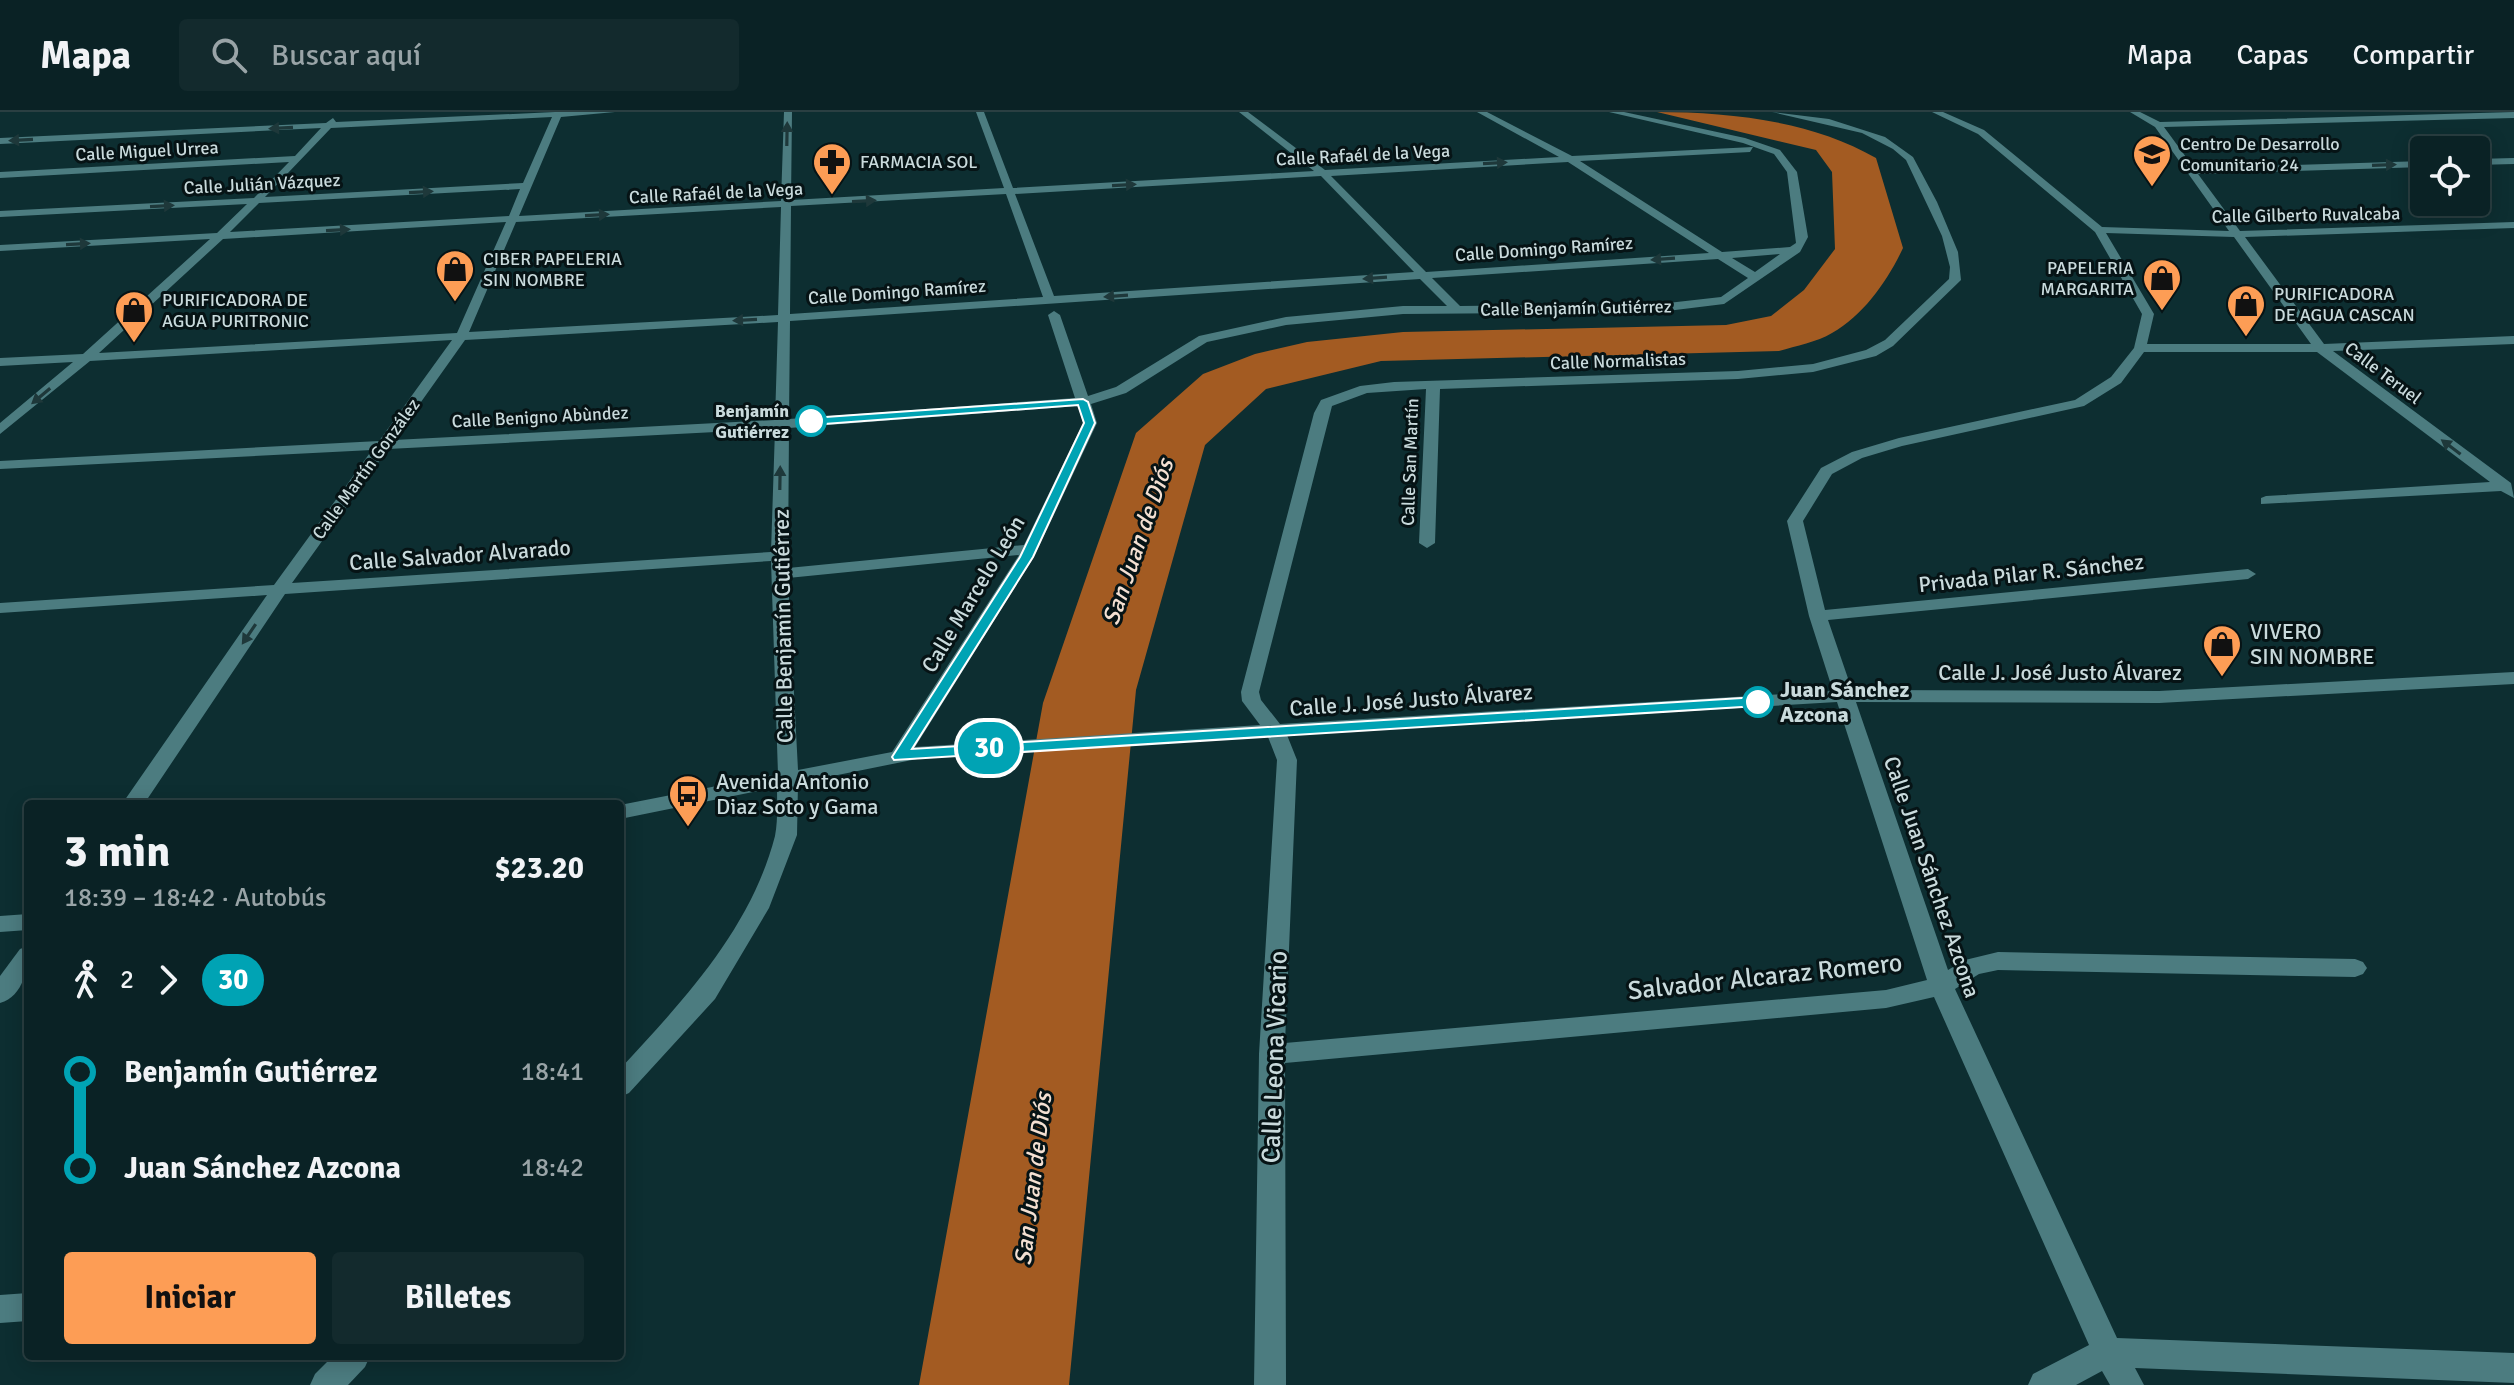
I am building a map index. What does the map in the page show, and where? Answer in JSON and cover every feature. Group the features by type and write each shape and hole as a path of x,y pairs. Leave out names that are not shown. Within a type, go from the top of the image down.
{"street":[{"path":"0,430 88,357 220,236 341,112"},
{"path":"0,141 611,112"},
{"name":"Calle Benjamín Gutiérrez","path":"624,1082 706,992 758,908 786,835 788,780 779,565 788,112"},
{"path":"980,112 1050,300"},
{"path":"1243,112 1323,173 1457,310"},
{"path":"1481,112 1570,159 1756,278"},
{"path":"1613,112 1770,148 1781,156 1792,172 1803,237 1796,250"},
{"name":"Calle Normalistas","path":"1276,732 1252,701 1250,692 1326,403 1353,392 1433,384 1778,373 1843,362 1889,343 1955,280 1955,254 1910,159 1899,148 1860,130 1776,112"},
{"name":"Calle Juan Sánchez Azcona","path":"1936,112 1981,132 2099,230 2148,314 2140,348 2116,380 2079,403 1899,442 1857,455 1826,471 1795,521 1818,616 1941,986 2108,1352 2128,1385"},
{"name":"Calle Teruel","path":"2134,112 2158,125 2320,348 2510,488"},
{"name":"Calle Martín González","path":"136,800 279,590 461,337 558,114"},
{"path":"2158,125 2514,115"},
{"name":"Calle Rafaél de la Vega","path":"0,248 1770,148"},
{"name":"Calle Miguel Urrea","path":"0,175 297,159"},
{"path":"2490,162 2514,161"},
{"path":"2194,171 2410,164"},
{"name":"Calle Julián Vázquez","path":"0,214 526,186"},
{"name":"Calle Gilberto Ruvalcaba","path":"2099,230 2235,234 2514,225"},
{"name":"Calle Benjamín Gutiérrez","path":"1083,402 1121,390 1191,345 1223,333 1286,321 1403,310 1685,307 1724,300 1796,250"},
{"name":"Calle Domingo Ramírez","path":"0,362 785,318 1796,250"},
{"name":"Calle Marcelo León","path":"899,757 1030,549 1090,423 1054,315"},
{"path":"2140,348 2320,348 2514,340"},
{"name":"Calle San Martín","path":"1427,543 1433,384"},
{"name":"Calle Benigno Abùndez","path":"0,465 781,424 1083,402"},
{"path":"2266,501 2510,488"},
{"name":"Calle Salvador Alvarado","path":"0,608 1030,549"},
{"name":"Privada Pilar R. Sánchez","path":"1818,616 2248,574"},
{"name":"Calle J. José Justo Álvarez","path":"624,811 927,751 1845,696 2159,697 2514,678"},
{"name":"Calle Leona Vicario","path":"1270,1385 1272,1054 1287,760 1276,732"},
{"path":"0,924 24,922"},
{"path":"0,994 24,961"},
{"name":"Salvador Alcaraz Romero","path":"1272,1054 1886,999 1941,986 1973,966 1998,961 2355,968"},
{"path":"0,1309 24,1307"},
{"path":"2044,1385 2108,1352 2514,1368"},
{"path":"326,1385 350,1360"}],"water":[{"name":"San Juan de Diós","path":"1657,112 1713,114 1770,121 1825,135 1876,158 1903,248 1890,272 1865,307 1844,325 1820,339 1779,351 1381,361 1266,389 1205,445 1136,690 1069,1385 919,1385 1043,703 1136,433 1203,374 1255,354 1307,342 1403,332 1726,325 1771,316 1804,290 1835,249 1832,172 1816,150"}],"bus line":[{"name":"30","path":"811,421 1083,402 1090,423 1026,557 899,757 927,751 1758,702"}],"place":[{"name":"Centro De Desarrollo Comunitario 24","path":"2152,188"},
{"name":"FARMACIA SOL","path":"832,196"},
{"name":"CIBER PAPELERIA SIN NOMBRE","path":"455,303"},
{"name":"PAPELERIA MARGARITA","path":"2162,312"},
{"name":"PURIFICADORA DE AGUA CASCAN","path":"2246,338"},
{"name":"PURIFICADORA DE AGUA PURITRONIC","path":"134,344"},
{"name":"Benjamín Gutiérrez","path":"811,421"},
{"name":"VIVERO SIN NOMBRE","path":"2222,678"},
{"name":"Juan Sánchez Azcona","path":"1758,702"},
{"name":"Avenida Antonio Diaz Soto y Gama","path":"688,828"}]}
